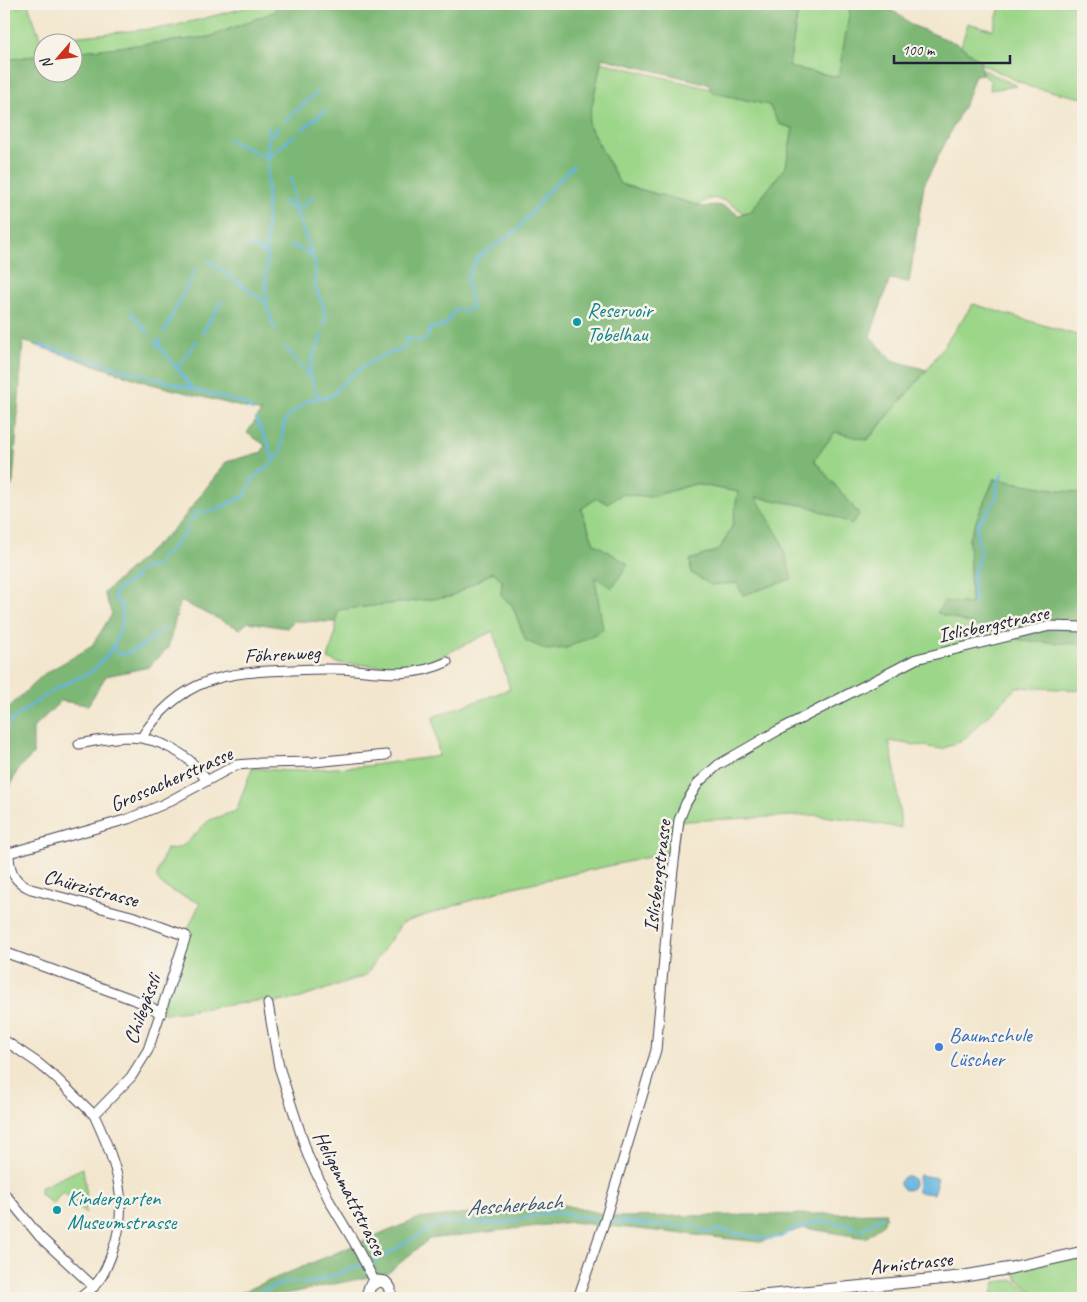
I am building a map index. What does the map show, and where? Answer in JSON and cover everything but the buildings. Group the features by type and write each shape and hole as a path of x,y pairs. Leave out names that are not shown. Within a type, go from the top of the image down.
{"street":[{"name":"Islisbergstrasse","path":"578,1298 604,1224 656,1050 668,912 679,820 686,803 699,782 718,765 769,736 916,659 1050,626 1083,627"},
{"name":"Föhrenweg","path":"141,738 164,708 183,694 206,681 227,675 252,671 325,669 399,673 431,669 447,662"},
{"path":"79,744 118,738 141,738 158,742 184,756 197,767 206,780"},
{"name":"Grossacherstrasse","path":"6,852 128,819 164,804 236,765 262,762 314,762 386,755"},
{"name":"Chürzistrasse","path":"6,852 9,866 22,885 135,917 186,936"},
{"name":"Chilegässli","path":"94,1115 135,1070 148,1050 186,936"},
{"path":"4,952 148,1005 161,1014"},
{"name":"Heligenmattstrasse","path":"268,1004 279,1067 308,1156 330,1202 375,1282"},
{"path":"4,1040 55,1076 94,1115 108,1145 116,1171 121,1194 120,1224 116,1242 105,1272 94,1287 79,1298"},
{"path":"4,1193 40,1237 94,1287"},
{"name":"Arnistrasse","path":"741,1298 959,1277 1083,1252"},
{"path":"367,1297 368,1289 375,1282 382,1281 388,1285 390,1297 403,1298"}],"green space":[{"path":"4,4 15,4 18,8 23,4 28,4 38,32 32,32 32,56 4,60"},
{"path":"261,4 273,4 277,11 209,37 82,51 82,36 169,27"},
{"path":"273,4 799,4 789,67 838,77 851,4 875,6 890,10 904,18 909,24 958,44 980,61 982,74 975,75 966,101 924,185 909,282 890,279 870,336 892,360 927,370 867,440 835,432 814,460 859,514 852,524 808,506 756,497 781,540 792,579 743,595 737,583 711,585 691,573 690,560 719,550 732,527 738,492 695,484 650,497 622,494 607,503 597,498 581,509 594,543 628,564 612,588 595,577 603,630 567,648 547,650 526,641 512,605 501,596 502,580 493,572 450,597 338,610 336,622 294,621 287,628 248,622 240,629 180,601 168,648 149,667 106,676 88,705 61,701 33,728 33,755 18,769 4,800 4,712 44,674 91,647 112,614 104,593 178,525 226,462 262,452 265,445 247,433 261,412 148,383 23,341 13,482 4,501 4,60 32,56 32,82 82,82 82,51 209,37 276,11","holes":["602,58 709,84 710,89 714,93 769,105 779,124 793,128 786,166 751,211 738,215 722,206 704,207 620,184 588,124"]},
{"path":"799,4 851,4 839,77 789,67"},
{"path":"1001,4 1083,4 1083,98 1030,87 980,63 961,46 968,23 993,30"},
{"path":"601,62 710,89 714,93 769,105 779,124 793,128 786,166 751,211 743,213 723,200 709,199 698,205 620,184 588,124"},
{"path":"981,69 1017,86 990,90 991,81 982,74"},
{"path":"973,304 1083,337 1083,351 1078,370 1083,372 1083,494 994,479 969,538 971,605 1024,641 1083,644 1083,690 1017,687 962,741 942,749 889,741 895,770 901,828 814,815 680,820 676,851 509,888 402,923 366,975 301,998 273,1003 271,999 165,1014 160,1006 181,944 200,903 182,896 161,884 157,875 166,849 180,847 212,819 236,811 252,768 289,771 366,766 439,756 433,717 510,689 493,631 423,665 378,666 338,663 328,659 336,630 337,610 450,597 493,572 502,580 501,596 512,605 526,641 595,576 594,543 581,509 597,498 607,503 622,494 650,497 695,484 738,492 732,527 719,550 690,560 711,585 737,583 743,595 791,579 781,540 755,497 808,506 852,523 859,514 814,460 835,432 868,440 927,370"},
{"path":"994,479 1083,494 1083,644 1024,641 937,613 944,601 971,604 969,538"},
{"path":"83,1168 87,1198 84,1199 86,1214 73,1200 62,1192 53,1204 40,1194 40,1188"},
{"path":"555,1203 617,1217 886,1213 884,1223 866,1238 804,1228 760,1242 571,1222 429,1239 388,1273 286,1294 265,1294 254,1298 228,1298 417,1219"},
{"path":"1083,1252 1083,1298 1041,1298 1019,1281 1011,1268"},
{"path":"1014,1280 1038,1298 991,1298 995,1282"}],"water":[{"path":"919,1175 938,1178 933,1194 917,1192"},
{"path":"907,1176 912,1178 914,1183 912,1188 907,1190 902,1188 900,1183 902,1178"}],"waterway":[{"path":"285,121 317,92"},
{"path":"303,129 326,110"},
{"path":"268,127 266,305 275,330"},
{"path":"268,138 279,127"},
{"path":"229,140 268,158 295,135"},
{"path":"189,521 195,517 195,512 210,512 245,496 254,477 269,466 281,452 284,423 289,415 310,399 331,397 345,381 363,367 383,356 404,349 407,337 417,341 426,340 430,328 446,324 455,309 465,311 472,308 467,278 477,258 517,230 549,190 573,166"},
{"path":"291,178 295,209 315,262 315,286 326,314 324,326"},
{"path":"282,201 297,212 313,196"},
{"path":"249,245 268,254"},
{"path":"290,245 312,254"},
{"path":"208,260 265,302"},
{"path":"164,332 195,270"},
{"path":"202,333 222,301"},
{"path":"131,312 148,333"},
{"path":"309,376 311,363 322,335"},
{"path":"158,346 161,339"},
{"path":"177,369 197,340"},
{"path":"155,341 193,389"},
{"path":"39,345 245,404 252,410"},
{"path":"285,347 312,379 315,391 321,398"},
{"path":"256,419 275,460"},
{"path":"974,602 973,577 980,554 977,535 978,523 990,509 997,495 997,485 1003,472"},
{"path":"4,734 8,723 33,704 57,688 91,672 105,658 115,643 122,624 122,605 115,599 115,593 122,586 129,583 142,569 159,564 162,554 169,554 176,542 184,537 186,528"},
{"path":"111,649 119,654 132,651 164,628"},
{"name":"Aescherbach","path":"243,1298 286,1282 311,1283 379,1259 439,1223 502,1223 552,1212 610,1221 696,1226 704,1232 719,1230 765,1239 781,1237 794,1228 803,1227 817,1221 844,1224 861,1230 882,1217"}],"place":[{"name":"Reservoir Tobelhau","path":"577,322"},
{"name":"Baumschule Lüscher","path":"939,1047"},
{"name":"Kindergarten Museumstrasse","path":"57,1210"}]}
